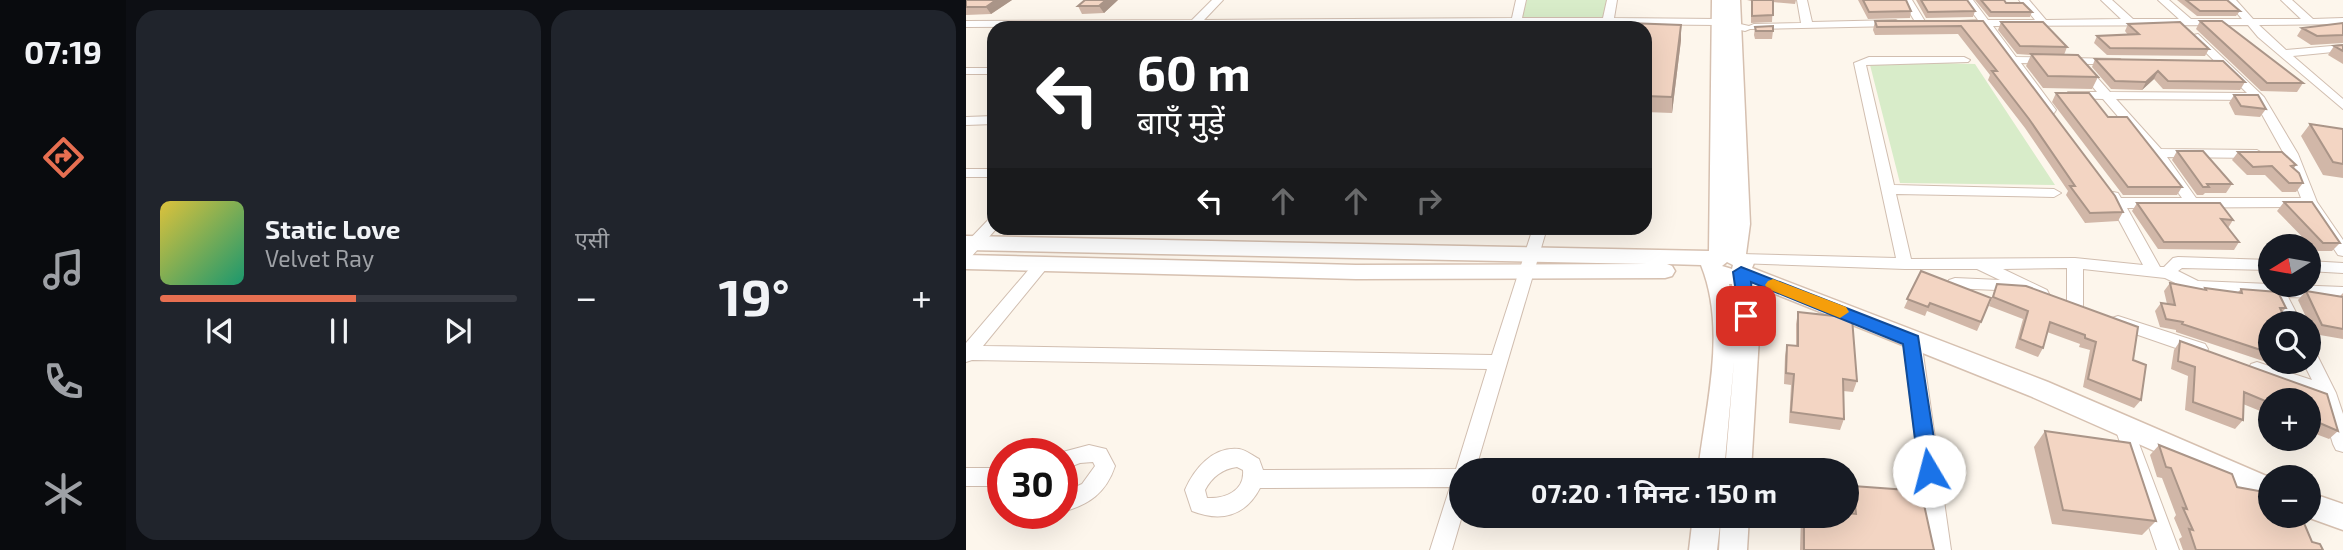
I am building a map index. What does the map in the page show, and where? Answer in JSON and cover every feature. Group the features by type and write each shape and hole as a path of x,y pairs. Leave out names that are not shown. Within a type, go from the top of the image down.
{"street":[{"path":"1196,21 1217,0"},
{"path":"1516,21 1521,0"},
{"path":"1608,21 1612,0"},
{"path":"1718,0 1730,27"},
{"path":"1712,458 1726,331 1728,265 1740,224 1730,27 1733,0"},
{"path":"1802,0 1807,24"},
{"path":"1907,0 1921,23"},
{"path":"1968,0 2055,117"},
{"path":"2024,0 2043,24"},
{"path":"2106,0 2131,23"},
{"path":"2163,0 2258,97 2291,154 2309,203 2343,251"},
{"path":"2231,0 2284,54 2343,104"},
{"path":"2286,0 2311,22"},
{"path":"1947,23 2343,21"},
{"path":"1652,23 1730,27"},
{"path":"1652,31 1807,24 1934,23"},
{"path":"966,24 987,24"},
{"path":"966,34 987,33"},
{"path":"2284,54 2343,48"},
{"path":"1905,264 1860,63 1870,60 1964,60"},
{"path":"2013,60 2130,61"},
{"path":"2077,61 2157,153 2192,202"},
{"path":"2197,62 2224,62"},
{"path":"966,71 987,71"},
{"path":"2039,95 2258,97"},
{"path":"966,121 987,120"},
{"path":"2157,153 2291,154"},
{"path":"966,173 987,173"},
{"path":"2102,181 2162,273"},
{"path":"1888,189 2054,193"},
{"path":"2118,202 2309,203"},
{"path":"968,250 987,230"},
{"path":"1469,458 1538,235"},
{"path":"968,250 1530,264"},
{"path":"968,250 1041,265 2075,263 2162,273 2196,287 2258,291"},
{"path":"2162,273 2178,262 2258,265"},
{"path":"2075,263 2088,311"},
{"path":"1980,264 2025,288 2214,354"},
{"path":"967,354 1041,265"},
{"path":"1728,265 2039,389 2258,485"},
{"path":"1728,265 1745,295 1748,337 1739,458"},
{"path":"2321,267 2343,268"},
{"path":"1955,284 2025,288"},
{"path":"2321,293 2343,293"},
{"path":"1912,340 1940,550"},
{"path":"967,354 1498,362"},
{"path":"2239,363 2328,393"},
{"path":"2318,374 2328,393 2343,444"},
{"path":"2123,425 2168,550"},
{"path":"1078,455 1098,455 1105,466 1098,482 1090,490 1078,496"},
{"path":"966,477 987,477"},
{"path":"1254,479 1449,478"},
{"path":"2321,516 2343,517"},
{"path":"1441,550 1449,523"},
{"path":"1703,550 1706,528"},
{"path":"1733,550 1734,528"}],"green space":[{"path":"1527,0 1607,0 1603,19 1520,20"},
{"path":"1869,61 1975,64 2055,185 1900,183"}],"building":[{"path":"966,0 996,0 986,7 966,7"},
{"path":"1085,0 1106,0 1099,6 1078,6"},
{"path":"1752,0 1773,0 1773,15 1752,16"},
{"path":"1863,0 1906,0 1911,11 1869,12"},
{"path":"1921,0 1967,0 1975,11 1928,12"},
{"path":"1981,0 2023,3 2032,12 1991,12"},
{"path":"2186,0 2227,0 2240,11 2200,11"},
{"path":"1875,21 1983,21 2115,196 2123,212 2090,213 2070,186 2075,186 2029,119 1992,71 1997,71 1961,26 1877,27"},
{"path":"2200,21 2222,21 2303,83 2267,83"},
{"path":"2001,22 2043,22 2067,47 2020,46"},
{"path":"2180,22 2209,49 2110,48 2097,36 2139,34 2128,24"},
{"path":"2343,23 2343,35 2317,36 2302,28"},
{"path":"1652,24 1681,25 1672,97 1652,96"},
{"path":"1773,26 1773,31 1756,31 1755,27"},
{"path":"2031,54 2078,55 2098,77 2048,76"},
{"path":"2095,59 2223,61 2245,82 2168,81 2158,71 2146,82 2115,81"},
{"path":"2056,93 2089,93 2108,117 2127,117 2182,187 2128,187"},
{"path":"2234,95 2258,95 2266,109 2241,106"},
{"path":"2310,124 2343,129 2343,164 2333,162"},
{"path":"2177,151 2203,151 2232,184 2207,184 2209,187 2203,187"},
{"path":"2238,152 2282,152 2296,165 2291,166 2299,173 2303,183 2289,183 2272,166 2253,167"},
{"path":"2284,202 2312,202 2340,243 2323,243 2321,234 2314,234"},
{"path":"2137,203 2220,203 2233,220 2221,219 2239,242 2164,242"},
{"path":"1921,271 1991,298 1981,322 1930,303 1928,307 1907,299"},
{"path":"2170,283 2206,290 2205,288 2242,293 2241,289 2258,290 2258,298 2281,298 2286,308 2280,308 2281,311 2258,311 2258,349 2182,324 2183,322 2166,319 2161,303 2175,305"},
{"path":"1997,284 2026,286 2138,327 2133,360 2146,365 2141,400 2088,379 2096,342 2085,338 2085,335 2050,322 2043,348 2020,339 2028,311 1993,297"},
{"path":"2321,293 2343,297 2343,329 2322,325 2321,311 2315,311 2309,298 2320,298"},
{"path":"1798,312 1852,318 1857,381 1843,379 1844,419 1791,412 1794,374 1786,373 1787,345 1798,346"},
{"path":"2180,341 2258,369 2258,374 2272,374 2310,388 2258,388 2258,398 2244,392 2243,420 2193,402 2195,367 2178,361"},
{"path":"2321,392 2327,394 2338,431 2321,424"},
{"path":"2045,431 2130,443 2156,521 2063,510"},
{"path":"2159,445 2232,474 2237,487 2258,491 2258,528 2306,528 2312,542 2320,544 2323,550 2196,550 2189,529 2193,530 2183,508 2187,509 2171,468 2166,467"},
{"path":"1859,486 1921,491 1934,550 1804,550 1804,528 1859,528"}],"slow traffic":[{"path":"1773,285 1840,312"}],"route":[{"path":"1746,316 1741,272 1912,340 1929,471"}]}
